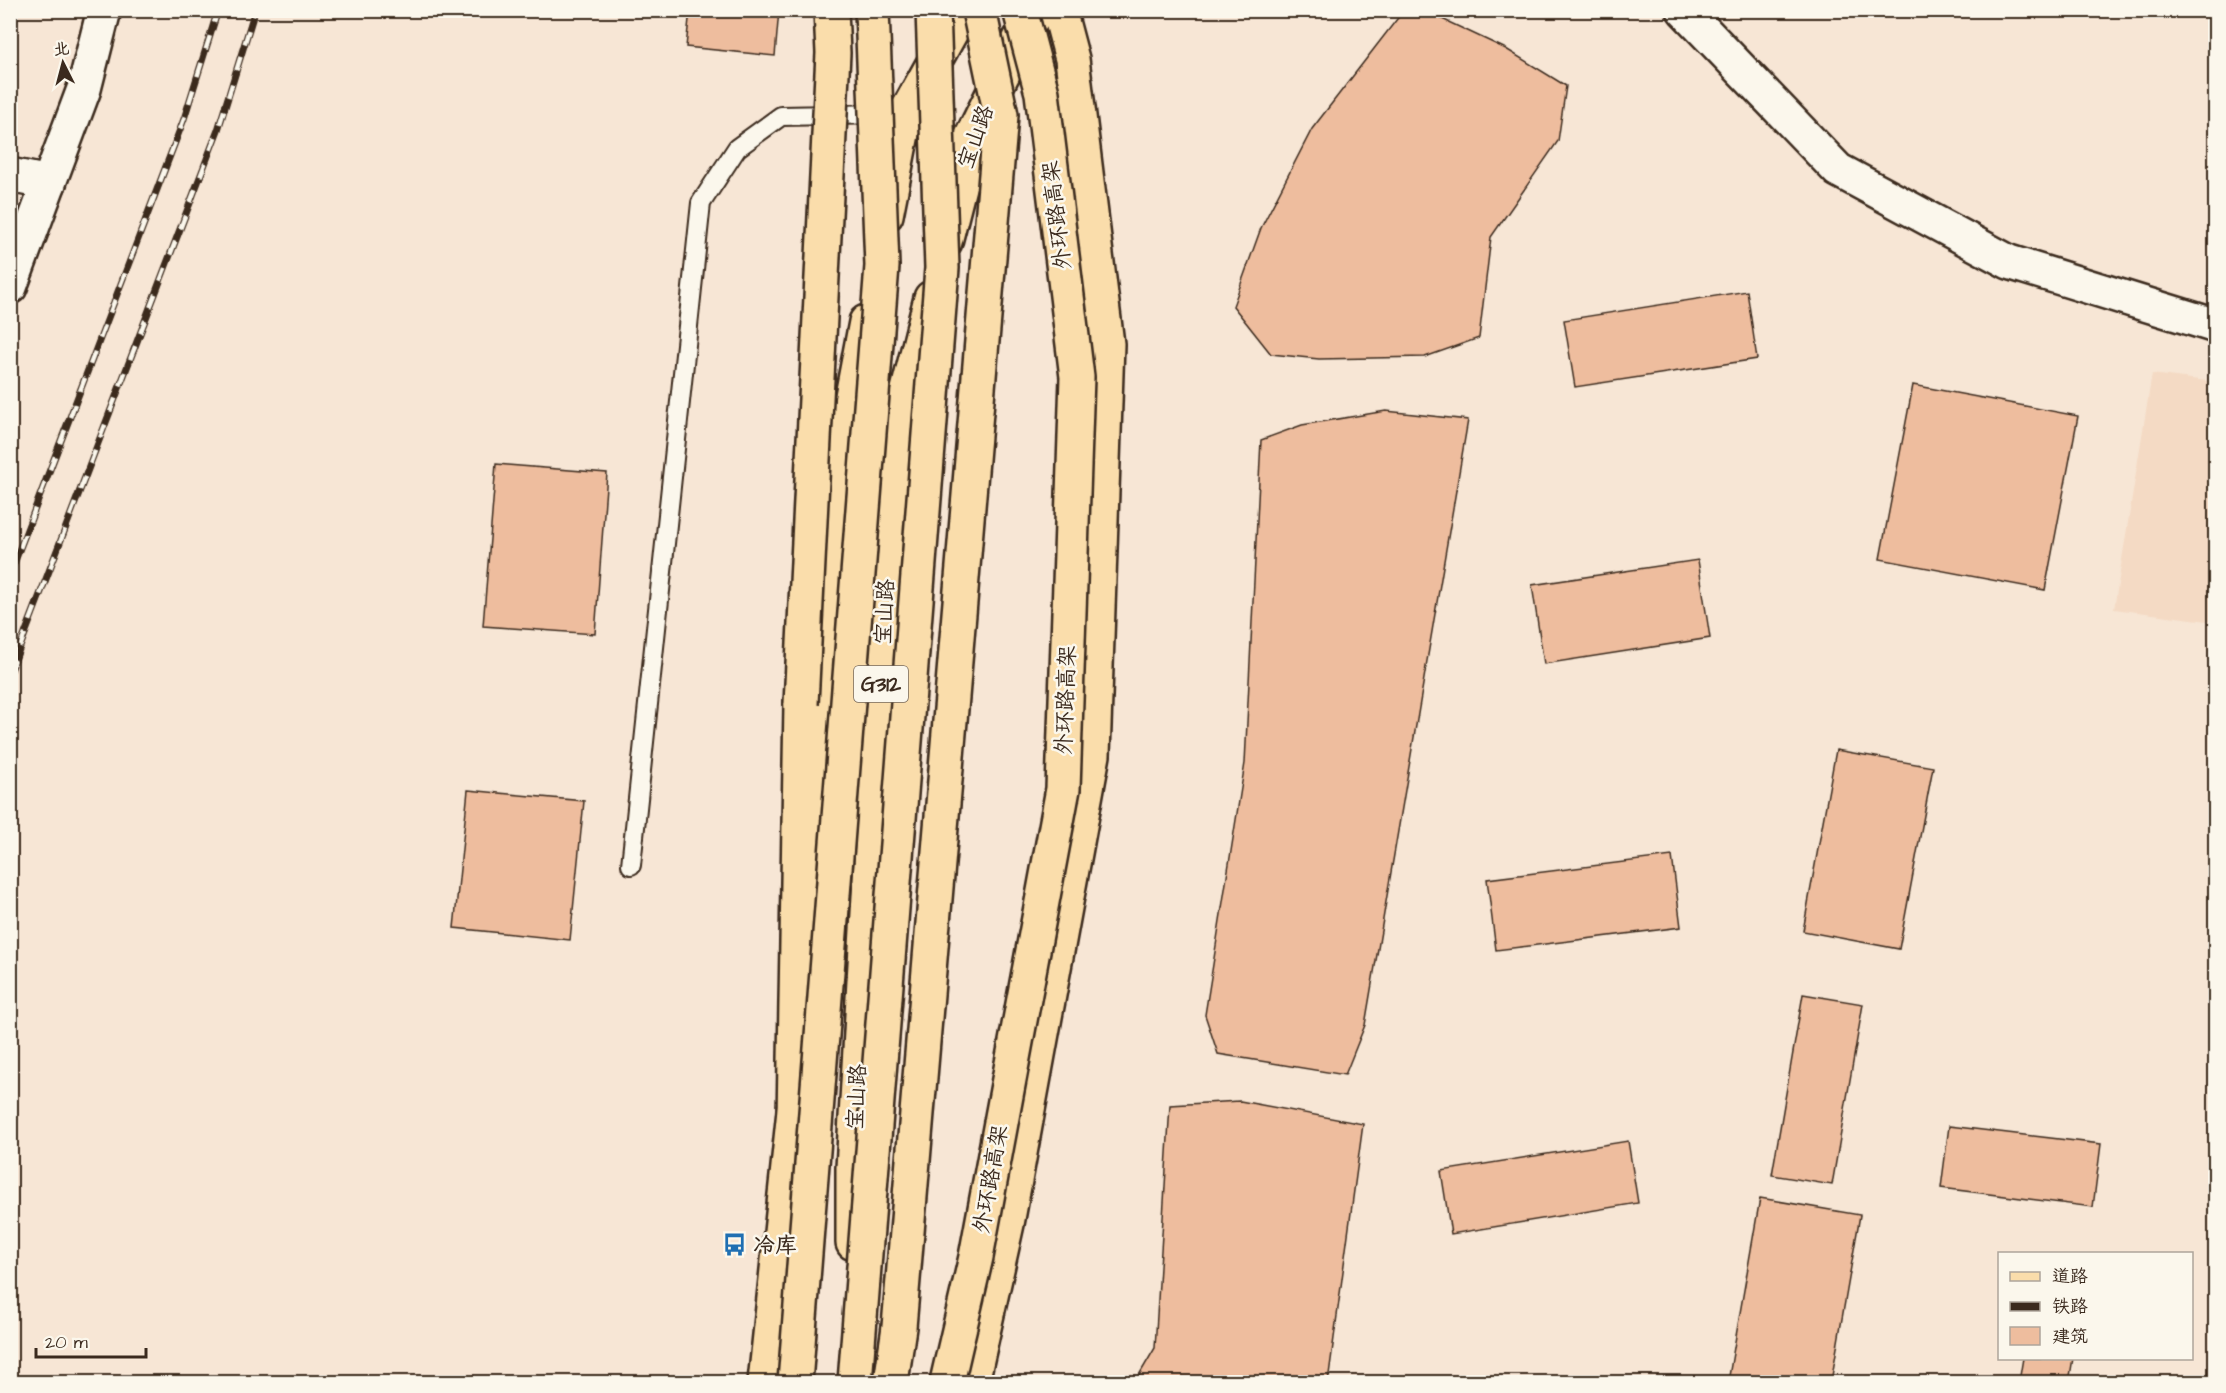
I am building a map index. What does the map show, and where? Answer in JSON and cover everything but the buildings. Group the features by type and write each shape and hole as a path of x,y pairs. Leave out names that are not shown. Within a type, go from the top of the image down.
{"main road":[{"path":"794,1120 801,704 833,53 831,10"},
{"path":"795,1383 882,266 872,10"},
{"path":"854,1383 942,268 933,10"},
{"name":"G312","path":"765,1383 794,1120 843,444 906,113 963,10"},
{"path":"891,1383 900,1327 1001,115 979,10"},
{"name":"外环路高架","path":"947,1383 976,1257 1063,789 1077,377 1042,93 1020,10"},
{"name":"宝山路","path":"854,1383 853,1168 896,438 961,132 1038,10"},
{"name":"外环路高架","path":"972,1383 1007,1224 1093,755 1107,344 1072,59 1059,10"}],"street":[{"path":"10,287 84,89 104,10"},
{"path":"1684,10 1838,170 2009,262 2216,326"},
{"path":"10,175 49,183"}],"lane":[{"path":"631,864 701,203 736,148 781,117 906,113 961,132"}],"shaded area":[{"path":"2152,374 2215,382 2215,622 2114,609"}],"railway":[{"path":"10,574 184,119 218,10"},
{"path":"10,673 218,130 255,10"}],"place":[{"name":"冷库","path":"735,1245"}]}
